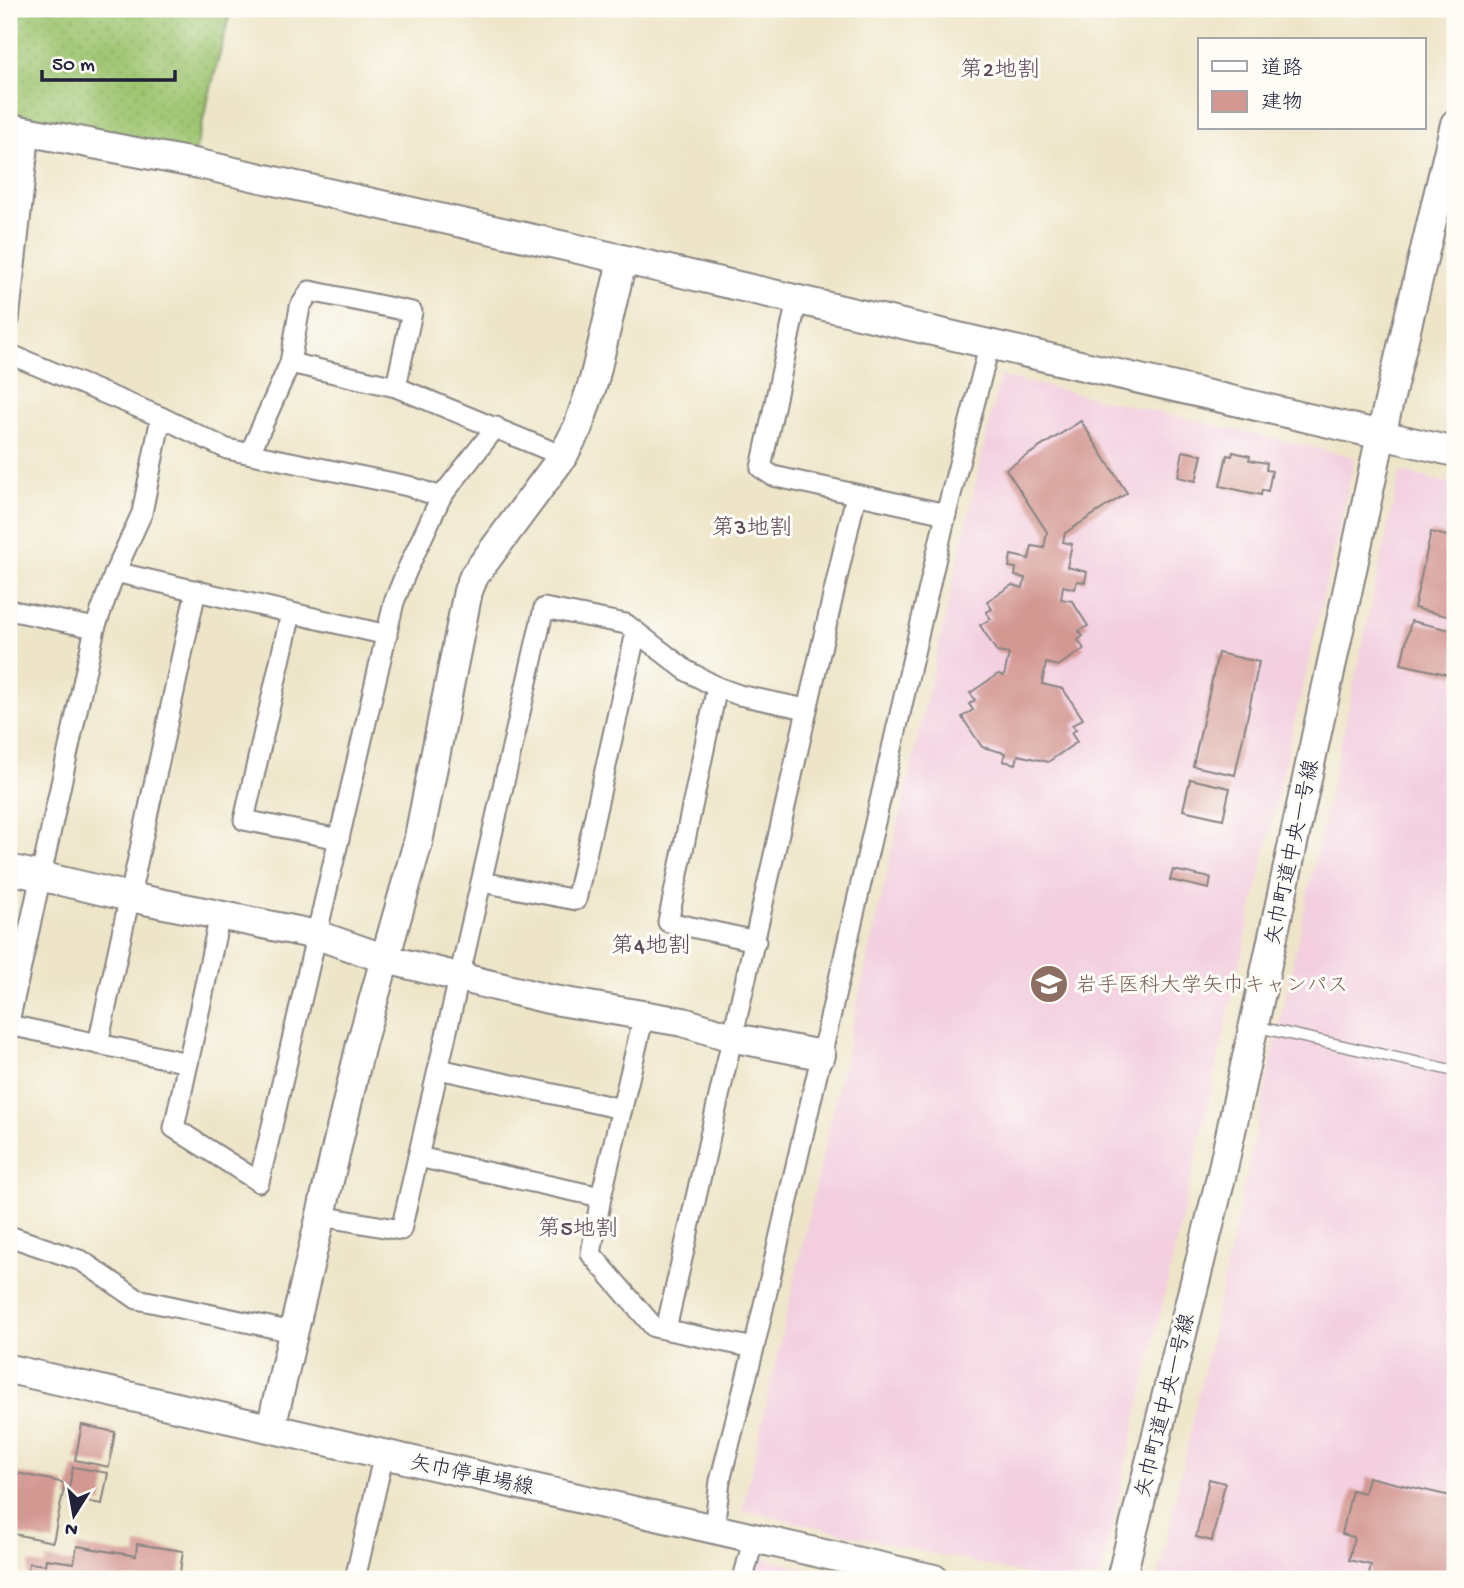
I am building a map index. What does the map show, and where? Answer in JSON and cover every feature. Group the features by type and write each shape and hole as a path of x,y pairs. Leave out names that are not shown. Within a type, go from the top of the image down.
{"street":[{"name":"矢巾町道中央一号線","path":"1121,1579 1222,1173 1381,435 1455,124"},
{"path":"9,320 20,129 200,164 587,251 1455,452"},
{"path":"271,1428 361,1044 418,842 468,592 474,576 563,456 578,427 594,380 622,261"},
{"path":"250,453 290,363 300,307 310,291 412,312 396,387"},
{"path":"797,300 761,468 774,476 946,514"},
{"path":"714,1528 720,1481 754,1348 946,514 990,343"},
{"path":"9,354 161,417 227,449 408,486 441,497"},
{"path":"290,363 396,387 563,456"},
{"path":"161,417 142,513 115,572 95,628 9,1023 188,1063"},
{"path":"220,915 174,1128 259,1182 394,602 441,497 496,427"},
{"path":"666,1329 735,1038 806,709 856,495"},
{"path":"115,572 387,635"},
{"path":"98,1044 196,590"},
{"path":"321,1216 401,1230 544,608 626,624 687,671 717,687 739,695 806,709"},
{"path":"9,610 95,628"},
{"path":"290,613 244,820 339,839"},
{"path":"482,882 576,900 636,632"},
{"path":"717,687 667,922 755,941"},
{"path":"9,869 317,935 386,959 548,999 683,1022 735,1038 821,1055"},
{"path":"644,1015 601,1197 592,1254 654,1327 754,1348"},
{"path":"439,1069 622,1109"},
{"path":"418,1157 601,1197"},
{"path":"9,1236 82,1261 137,1299 293,1332"},
{"name":"矢巾停車場線","path":"9,1369 934,1579"},
{"path":"355,1579 383,1454"},
{"path":"743,1579 754,1537"}],"lane":[{"path":"1254,1026 1455,1071"}],"shaded area":[{"name":"岩手医科大学矢巾キャンパス","path":"1000,376 1355,457 1100,1579 1046,1579 742,1510"},
{"name":"岩手医科大学矢巾キャンパス","path":"1400,472 1455,484 1455,1579 1158,1579"},
{"path":"757,1557 852,1579 750,1579"}],"green space":[{"path":"9,9 231,9 194,155 9,126"}],"building":[{"path":"1081,421 1127,493 1065,533 1063,542 1072,544 1067,567 1087,572 1085,582 1077,581 1075,589 1063,586 1061,599 1072,601 1088,626 1079,631 1083,636 1078,640 1084,649 1058,666 1046,663 1042,684 1063,689 1083,719 1072,725 1076,730 1071,733 1077,742 1048,762 1018,755 1016,764 1003,761 1005,753 982,747 962,717 973,710 969,704 975,700 970,693 998,674 1004,676 1009,654 997,652 980,625 991,619 986,612 992,609 987,601 1012,585 1023,588 1025,578 1015,576 1016,568 1009,567 1011,555 1029,559 1032,546 1044,548 1047,532 1006,469"},
{"path":"1183,451 1202,455 1196,481 1178,477"},
{"path":"1233,452 1250,456 1249,460 1267,463 1266,470 1272,471 1268,491 1262,490 1261,495 1220,486 1227,455 1232,456"},
{"path":"1431,532 1455,538 1455,618 1414,608"},
{"path":"1411,621 1455,631 1455,676 1401,664"},
{"path":"1218,653 1259,662 1235,775 1193,766"},
{"path":"1190,779 1230,788 1223,819 1183,810"},
{"path":"1173,870 1211,878 1209,889 1170,880"},
{"path":"82,1425 115,1432 109,1467 75,1460"},
{"path":"73,1467 108,1473 102,1504 67,1498"},
{"path":"17,1473 65,1483 53,1542 9,1533 9,1516"},
{"path":"1368,1477 1455,1497 1455,1579 1389,1579 1369,1575 1371,1565 1349,1560 1354,1537 1342,1534 1352,1490 1364,1493"},
{"path":"1209,1479 1225,1483 1212,1541 1196,1537"},
{"path":"137,1544 183,1551 179,1579 27,1579 29,1563 45,1565 46,1559 74,1563 77,1546 136,1556"}],"place":[{"name":"岩手医科大学矢巾キャンパス","path":"1049,984"}],"district":[{"name":"第2地割","path":"1000,68"},
{"name":"第3地割","path":"752,526"},
{"name":"第4地割","path":"651,944"},
{"name":"第5地割","path":"578,1227"}]}
